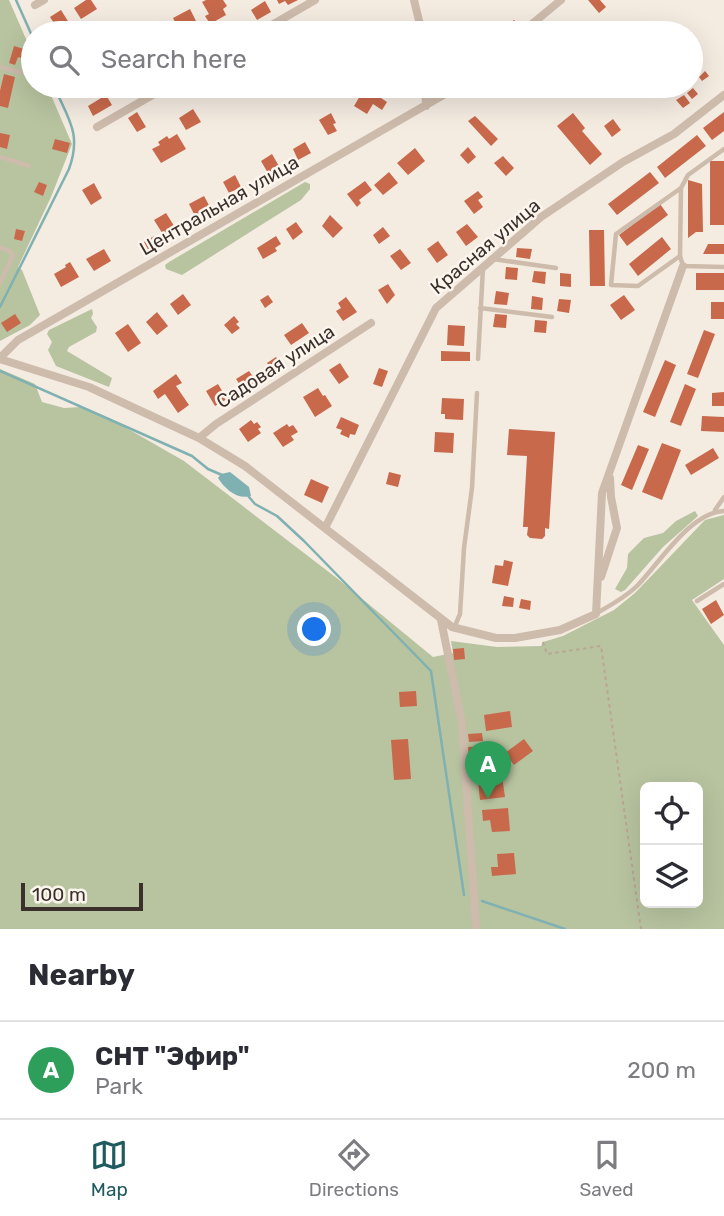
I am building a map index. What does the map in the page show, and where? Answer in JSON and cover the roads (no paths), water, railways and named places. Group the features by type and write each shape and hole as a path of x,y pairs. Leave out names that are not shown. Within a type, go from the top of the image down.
{"street":[{"path":"35,5 44,0"},
{"path":"279,21 315,0"},
{"path":"414,0 419,21"},
{"path":"536,21 561,0"},
{"name":"Красная улица","path":"325,528 436,308 541,216 623,162 674,134 724,95"},
{"path":"97,127 147,98"},
{"path":"426,98 426,106"},
{"name":"Центральная улица","path":"0,359 18,340 340,152 439,98"},
{"path":"0,359 89,387 199,438 245,466 440,620 454,628 496,638 541,635 571,626 596,614 602,494 683,266"},
{"name":"Садовая улица","path":"199,438 216,424 371,323"},
{"path":"598,589 617,528 611,497 611,468"},
{"path":"440,620 462,723 476,925"}],"lane":[{"path":"0,67 21,72"},
{"path":"724,149 688,174 681,188 680,256 683,266 724,267"},
{"path":"0,158 29,166"},
{"path":"680,256 638,286 611,285 616,234 681,188"},
{"path":"0,248 13,255 0,283"},
{"path":"492,259 556,268"},
{"path":"478,359 483,267"},
{"path":"481,308 552,317"},
{"path":"454,628 460,614 464,548 472,488 477,393"},
{"path":"596,614 636,587 692,524 714,511 724,497"},
{"path":"714,511 724,511"},
{"path":"697,601 724,584"}],"water":[{"path":"230,472 249,487 251,496 236,495 224,486 218,478 221,474"}],"waterway":[{"path":"16,0 25,21"},
{"path":"0,307 73,156 72,126 59,98"},
{"path":"0,371 192,456 208,469 222,475"},
{"path":"249,497 255,504 277,516 304,541 431,671 464,895"},
{"path":"482,901 565,929"}],"place":[{"name":"СНТ \"Эфир\"","path":"488,799"}]}
